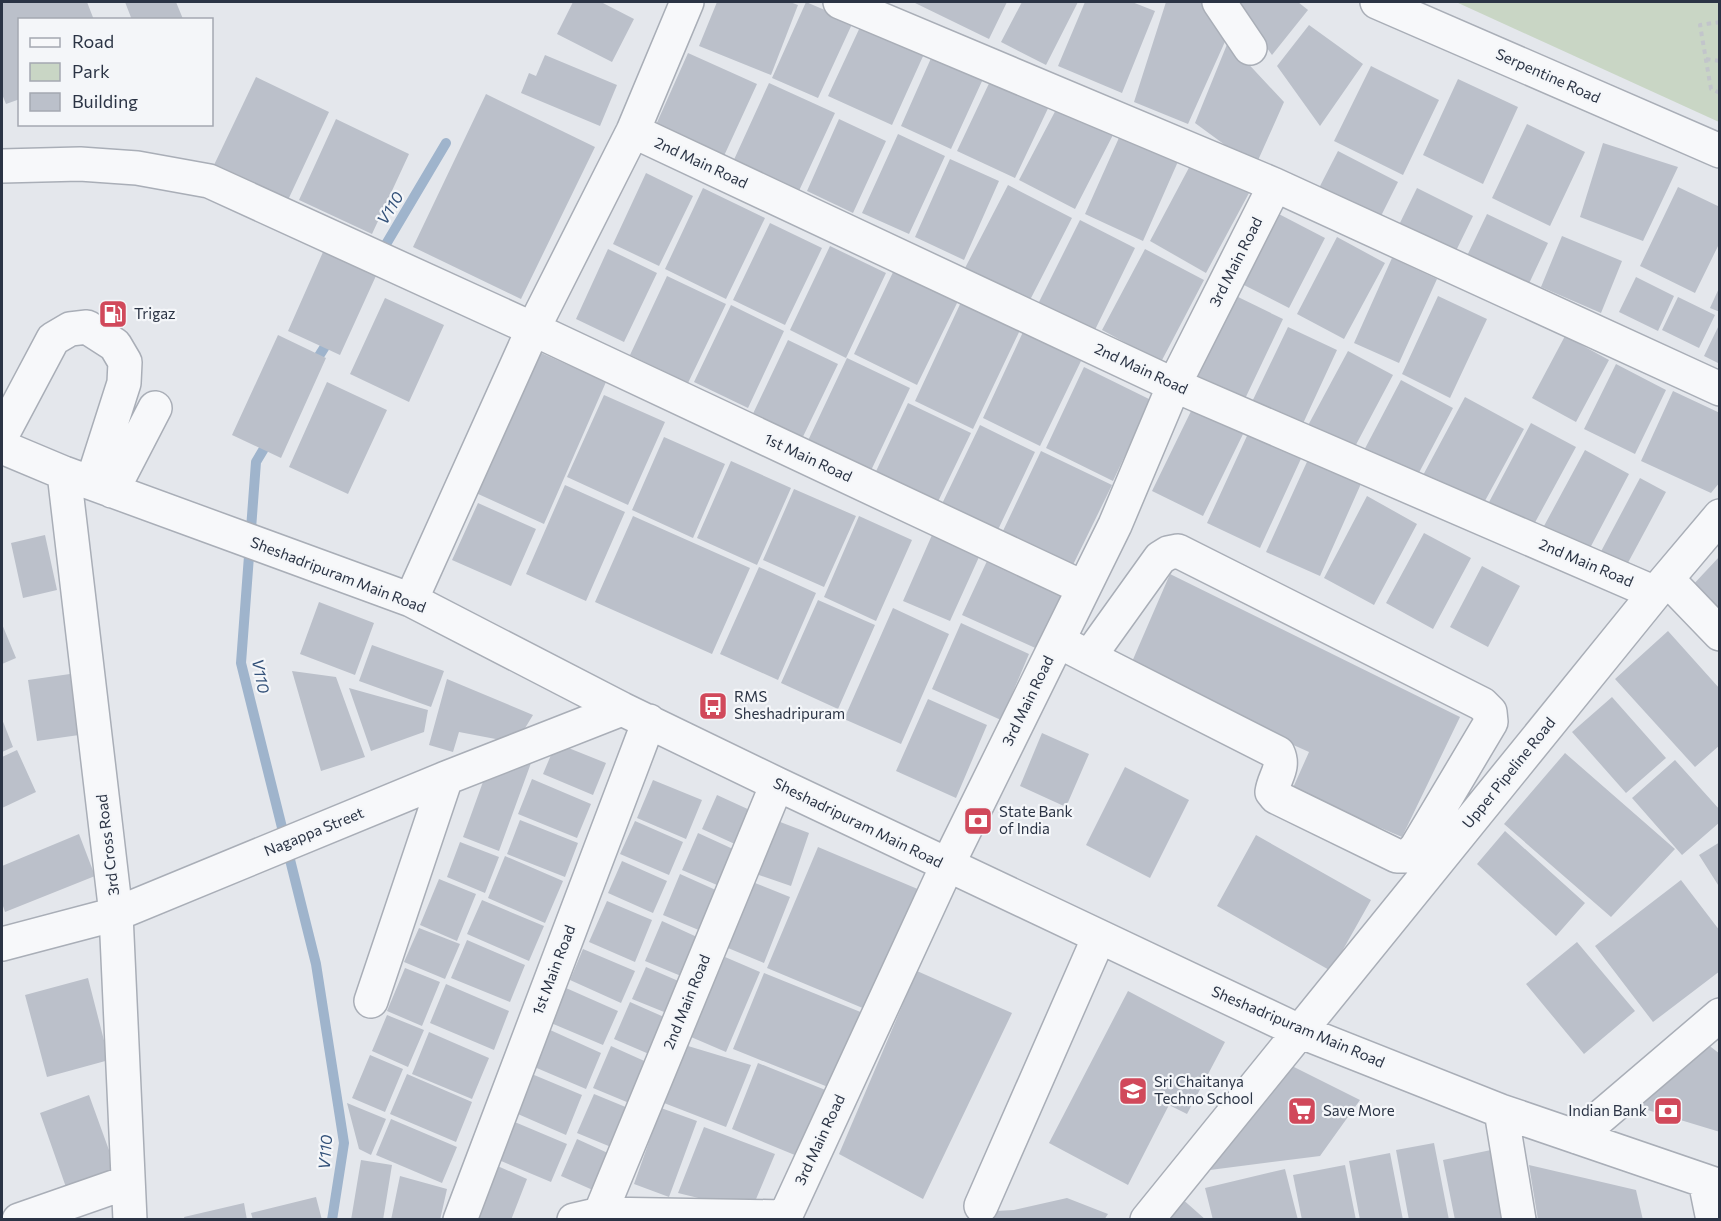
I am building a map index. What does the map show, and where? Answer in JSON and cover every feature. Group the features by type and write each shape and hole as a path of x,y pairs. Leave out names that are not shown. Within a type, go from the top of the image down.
{"street":[{"path":"411,600 532,329 633,131 687,2"},
{"path":"840,2 1275,185 1719,389"},
{"path":"1219,2 1250,48"},
{"name":"Serpentine Road","path":"1377,2 1719,152"},
{"name":"2nd Main Road","path":"633,131 1174,385 1661,586"},
{"name":"1st Main Road","path":"2,166 92,165 137,168 209,181 532,329 1084,588"},
{"name":"3rd Main Road","path":"785,1218 947,866 1115,525 1174,385 1275,185"},
{"path":"2,435 53,339 70,329 87,327 115,345 125,362 124,383 89,482"},
{"path":"89,482 156,408"},
{"name":"Sheshadripuram Main Road","path":"2,447 89,482 411,600 635,715 777,784 1299,1031 1501,1111 1712,1184"},
{"name":"3rd Cross Road","path":"89,482 116,914 130,1220"},
{"name":"Upper Pipeline Road","path":"1147,1220 1719,516"},
{"path":"1058,640 1089,657 1278,753 1281,768 1273,784 1272,792 1276,797 1397,856 1408,856 1416,848 1491,722 1490,712 1482,705 1178,551 1160,558 1089,657"},
{"path":"1661,586 1719,634"},
{"name":"1st Main Road","path":"460,1220 635,715"},
{"name":"Nagappa Street","path":"2,941 116,914 446,778 635,715"},
{"path":"371,1001 446,778"},
{"name":"2nd Main Road","path":"592,1218 777,784"},
{"path":"981,1206 1099,938"},
{"path":"1577,1137 1719,1015"},
{"path":"1501,1111 1519,1220"},
{"path":"19,1220 128,1182"},
{"path":"1712,1184 1713,1220"},
{"path":"592,1218 785,1218"}],"path":[{"path":"1719,22 1700,25 1712,89 1719,93"},
{"path":"1706,59 1719,61"}],"green space":[{"path":"1456,2 1719,2 1719,122"}],"building":[{"path":"2,2 87,2 93,18 18,18 18,100 6,104 2,94"},
{"path":"125,2 176,2 183,18 131,18"},
{"path":"573,2 601,2 634,19 612,62 557,34"},
{"path":"717,2 790,2 798,5 771,75 699,46"},
{"path":"806,2 853,22 818,98 772,78"},
{"path":"913,2 1007,2 989,39"},
{"path":"1022,2 1078,2 1046,65 1001,42"},
{"path":"1085,2 1132,2 1155,11 1122,93 1058,66"},
{"path":"1166,2 1202,2 1232,26 1188,124 1134,102"},
{"path":"1234,2 1298,2 1308,10 1272,55"},
{"path":"861,25 924,54 892,125 828,96"},
{"path":"1309,25 1363,64 1320,126 1277,66"},
{"path":"1228,42 1284,102 1255,167 1195,123"},
{"path":"688,53 757,84 723,158 655,127"},
{"path":"545,55 617,85 600,126 521,93 529,73 536,76"},
{"path":"932,56 983,79 951,149 901,126"},
{"path":"1371,66 1439,100 1403,175 1334,141"},
{"path":"993,75 1051,102 1015,178 957,151"},
{"path":"256,77 329,112 288,200 214,165"},
{"path":"1458,79 1518,107 1483,184 1423,155"},
{"path":"769,83 835,113 798,193 732,164"},
{"path":"486,94 595,147 521,299 413,247"},
{"path":"1060,102 1115,131 1075,209 1019,180"},
{"path":"336,119 409,154 372,234 299,200"},
{"path":"839,119 886,141 853,213 807,191"},
{"path":"1527,124 1585,152 1550,226 1492,198"},
{"path":"1122,131 1180,157 1143,241 1085,214"},
{"path":"898,134 945,156 909,234 862,213"},
{"path":"1603,143 1678,167 1643,241 1580,217"},
{"path":"1338,151 1398,182 1380,218 1319,188"},
{"path":"950,159 999,181 964,260 915,237"},
{"path":"1192,162 1249,193 1206,273 1150,241"},
{"path":"646,173 693,196 659,266 613,244"},
{"path":"1008,185 1072,218 1029,302 965,268"},
{"path":"1678,187 1720,207 1720,242 1695,293 1640,266"},
{"path":"703,188 765,218 726,299 665,269"},
{"path":"1417,188 1473,216 1453,257 1397,229"},
{"path":"1275,212 1325,238 1289,308 1240,283"},
{"path":"1487,214 1548,243 1526,290 1465,260"},
{"path":"1080,220 1135,248 1092,336 1036,308"},
{"path":"770,223 822,248 785,325 733,300"},
{"path":"1562,236 1622,261 1601,313 1541,287"},
{"path":"1337,237 1385,263 1344,339 1297,314"},
{"path":"327,243 380,267 340,355 288,331"},
{"path":"830,246 886,273 846,358 790,330"},
{"path":"608,249 657,273 624,342 576,319"},
{"path":"1145,249 1204,280 1161,362 1102,330"},
{"path":"1392,258 1437,279 1399,363 1354,343"},
{"path":"895,268 959,299 917,385 854,354"},
{"path":"667,276 726,304 688,383 630,355"},
{"path":"1636,277 1674,296 1658,331 1619,312"},
{"path":"1720,286 1720,312 1710,308"},
{"path":"1236,296 1283,319 1243,403 1196,381"},
{"path":"1438,296 1487,319 1450,398 1402,374"},
{"path":"1678,297 1715,315 1699,348 1662,330"},
{"path":"385,298 444,325 409,402 350,374"},
{"path":"962,300 1021,328 973,429 915,401"},
{"path":"731,305 784,331 748,408 694,382"},
{"path":"1720,323 1720,364 1704,356"},
{"path":"1288,327 1337,350 1300,430 1250,406"},
{"path":"1023,332 1081,361 1040,446 983,418"},
{"path":"278,335 326,358 281,458 232,435"},
{"path":"1565,336 1609,360 1576,422 1532,398"},
{"path":"788,340 838,364 798,447 749,422"},
{"path":"1348,351 1393,375 1350,456 1305,431"},
{"path":"539,352 606,382 544,524 476,493"},
{"path":"847,358 910,388 867,479 804,449"},
{"path":"1616,364 1666,390 1635,454 1584,429"},
{"path":"1084,367 1151,400 1113,481 1046,448"},
{"path":"1401,380 1453,408 1412,486 1360,458"},
{"path":"327,382 387,410 348,494 289,467"},
{"path":"1673,391 1720,413 1720,482 1711,493 1641,461"},
{"path":"604,395 665,422 628,505 567,477"},
{"path":"1465,397 1524,429 1480,510 1421,479"},
{"path":"908,403 971,433 933,512 871,482"},
{"path":"1194,405 1245,430 1203,516 1152,491"},
{"path":"1531,423 1576,447 1532,528 1488,504"},
{"path":"980,425 1035,452 995,536 939,510"},
{"path":"1252,425 1305,450 1260,548 1207,523"},
{"path":"664,437 725,464 693,538 632,510"},
{"path":"1585,450 1629,474 1589,550 1544,526"},
{"path":"1041,451 1112,485 1072,567 1002,533"},
{"path":"1311,453 1364,477 1320,576 1266,552"},
{"path":"731,461 791,488 757,565 697,538"},
{"path":"1640,478 1666,492 1623,572 1597,559"},
{"path":"565,485 625,512 586,601 526,574"},
{"path":"794,489 856,516 824,587 763,560"},
{"path":"1367,496 1417,524 1374,605 1324,578"},
{"path":"478,503 536,529 511,586 452,560"},
{"path":"633,516 750,568 712,654 595,602"},
{"path":"859,516 912,540 876,621 824,597"},
{"path":"1424,533 1471,558 1433,629 1386,603"},
{"path":"45,535 57,590 23,598 11,543"},
{"path":"932,535 979,557 950,621 903,601"},
{"path":"1720,556 1720,615 1690,588"},
{"path":"987,561 1066,597 1042,651 962,615"},
{"path":"1482,566 1520,586 1488,647 1450,627"},
{"path":"759,567 816,593 778,680 720,654"},
{"path":"1170,574 1460,717 1402,837 1292,790 1309,752 1128,671"},
{"path":"818,600 875,625 838,709 781,683"},
{"path":"319,602 374,623 355,675 300,654"},
{"path":"893,608 949,634 901,744 844,719"},
{"path":"961,623 1029,654 1001,720 932,689"},
{"path":"2,624 16,658 2,664"},
{"path":"1668,631 1720,689 1720,745 1695,767 1615,679"},
{"path":"372,645 444,671 431,707 359,681"},
{"path":"292,671 336,677 365,757 321,771"},
{"path":"70,674 79,735 37,741 28,680"},
{"path":"447,679 533,715 516,743 459,732 453,752 429,745"},
{"path":"349,688 428,710 424,732 371,751"},
{"path":"1612,697 1666,758 1626,793 1572,732"},
{"path":"928,699 987,725 956,798 896,771"},
{"path":"2,719 13,747 2,752"},
{"path":"1042,733 1089,754 1066,807 1020,786"},
{"path":"556,743 606,763 593,795 543,774"},
{"path":"17,750 36,792 2,808 2,757"},
{"path":"1565,753 1675,849 1611,917 1504,824"},
{"path":"1675,760 1720,810 1720,822 1682,855 1632,798"},
{"path":"531,763 499,851 463,837 484,779"},
{"path":"1125,767 1189,800 1150,878 1086,845"},
{"path":"532,779 591,804 577,838 518,814"},
{"path":"653,780 702,800 686,839 637,818"},
{"path":"717,795 752,811 737,845 702,829"},
{"path":"520,820 578,843 565,877 507,854"},
{"path":"775,820 809,833 791,886 756,874"},
{"path":"635,821 683,842 669,875 620,854"},
{"path":"1505,831 1585,903 1556,936 1477,864"},
{"path":"698,833 733,849 717,885 682,870"},
{"path":"79,834 95,876 5,912 2,903 2,866"},
{"path":"1256,835 1371,900 1331,971 1217,906"},
{"path":"460,842 499,857 485,893 447,877"},
{"path":"1720,842 1720,888 1699,855"},
{"path":"818,847 920,890 865,1009 767,968"},
{"path":"505,856 563,881 545,923 488,898"},
{"path":"622,861 667,881 653,913 608,893"},
{"path":"680,874 718,891 701,931 663,915"},
{"path":"439,879 476,894 457,941 420,925"},
{"path":"1681,880 1720,931 1720,971 1653,1022 1595,946"},
{"path":"755,883 790,897 764,963 728,948"},
{"path":"482,900 544,926 529,961 467,934"},
{"path":"607,901 652,920 635,962 589,942"},
{"path":"662,921 697,937 681,976 645,961"},
{"path":"419,928 460,944 445,979 404,962"},
{"path":"467,940 525,965 510,1002 451,978"},
{"path":"1577,942 1635,1011 1584,1054 1526,984"},
{"path":"583,949 635,971 621,1003 570,980"},
{"path":"725,957 760,972 726,1052 691,1037"},
{"path":"646,967 683,983 669,1014 632,999"},
{"path":"405,968 440,982 422,1026 387,1011"},
{"path":"917,971 1012,1013 923,1199 839,1154"},
{"path":"764,973 863,1013 833,1089 733,1049"},
{"path":"88,978 109,1060 47,1077 25,995"},
{"path":"446,984 509,1011 494,1050 430,1023"},
{"path":"566,988 618,1011 603,1045 551,1023"},
{"path":"1128,991 1225,1042 1187,1114 1169,1105 1128,1185 1049,1143"},
{"path":"630,1002 664,1017 649,1054 614,1039"},
{"path":"387,1015 424,1030 408,1067 372,1051"},
{"path":"548,1029 601,1053 586,1089 532,1066"},
{"path":"429,1032 489,1058 472,1099 412,1074"},
{"path":"1702,1040 1720,1054 1720,1132 1631,1105"},
{"path":"611,1046 651,1064 634,1105 593,1088"},
{"path":"688,1046 751,1065 726,1127 664,1103"},
{"path":"370,1055 403,1069 385,1112 352,1098"},
{"path":"758,1063 828,1091 802,1158 732,1129"},
{"path":"1290,1065 1360,1100 1320,1156 1210,1170"},
{"path":"527,1072 582,1095 566,1135 511,1111"},
{"path":"407,1074 472,1102 456,1142 390,1114"},
{"path":"594,1094 628,1108 611,1147 577,1133"},
{"path":"89,1095 118,1175 68,1193 40,1113"},
{"path":"347,1103 386,1119 371,1155 359,1149"},
{"path":"661,1108 697,1121 669,1197 634,1184"},
{"path":"391,1119 457,1147 442,1183 376,1155"},
{"path":"510,1120 567,1144 551,1182 494,1158"},
{"path":"704,1127 775,1154 751,1211 678,1193"},
{"path":"577,1139 610,1154 595,1191 561,1176"},
{"path":"1434,1143 1449,1220 1409,1220 1396,1150"},
{"path":"1491,1150 1505,1220 1455,1220 1443,1160"},
{"path":"1390,1153 1403,1220 1360,1220 1349,1161"},
{"path":"361,1160 392,1165 383,1220 351,1220"},
{"path":"493,1164 527,1179 511,1220 475,1220"},
{"path":"1345,1165 1356,1220 1302,1220 1293,1175"},
{"path":"1529,1165 1636,1190 1643,1220 1538,1220"},
{"path":"1285,1169 1298,1220 1213,1220 1205,1188"},
{"path":"400,1176 447,1189 440,1220 391,1220"},
{"path":"316,1197 322,1220 253,1220 251,1213"},
{"path":"1180,1197 1206,1220 1161,1220"},
{"path":"1067,1198 1108,1214 1104,1220 979,1220 978,1212 1014,1210"},
{"path":"244,1203 247,1220 185,1220 184,1217"}],"waterway":[{"name":"V110","path":"379,256 446,143"},
{"name":"V110","path":"312,367 331,337"},
{"name":"V110","path":"271,437 256,462 241,663 316,964 344,1143 332,1220"}],"place":[{"name":"Trigaz","path":"113,314"},
{"name":"RMS Sheshadripuram","path":"713,706"},
{"name":"State Bank of India","path":"978,821"},
{"name":"Sri Chaitanya Techno School","path":"1133,1091"},
{"name":"Save More","path":"1302,1111"},
{"name":"Indian Bank","path":"1668,1111"}]}
